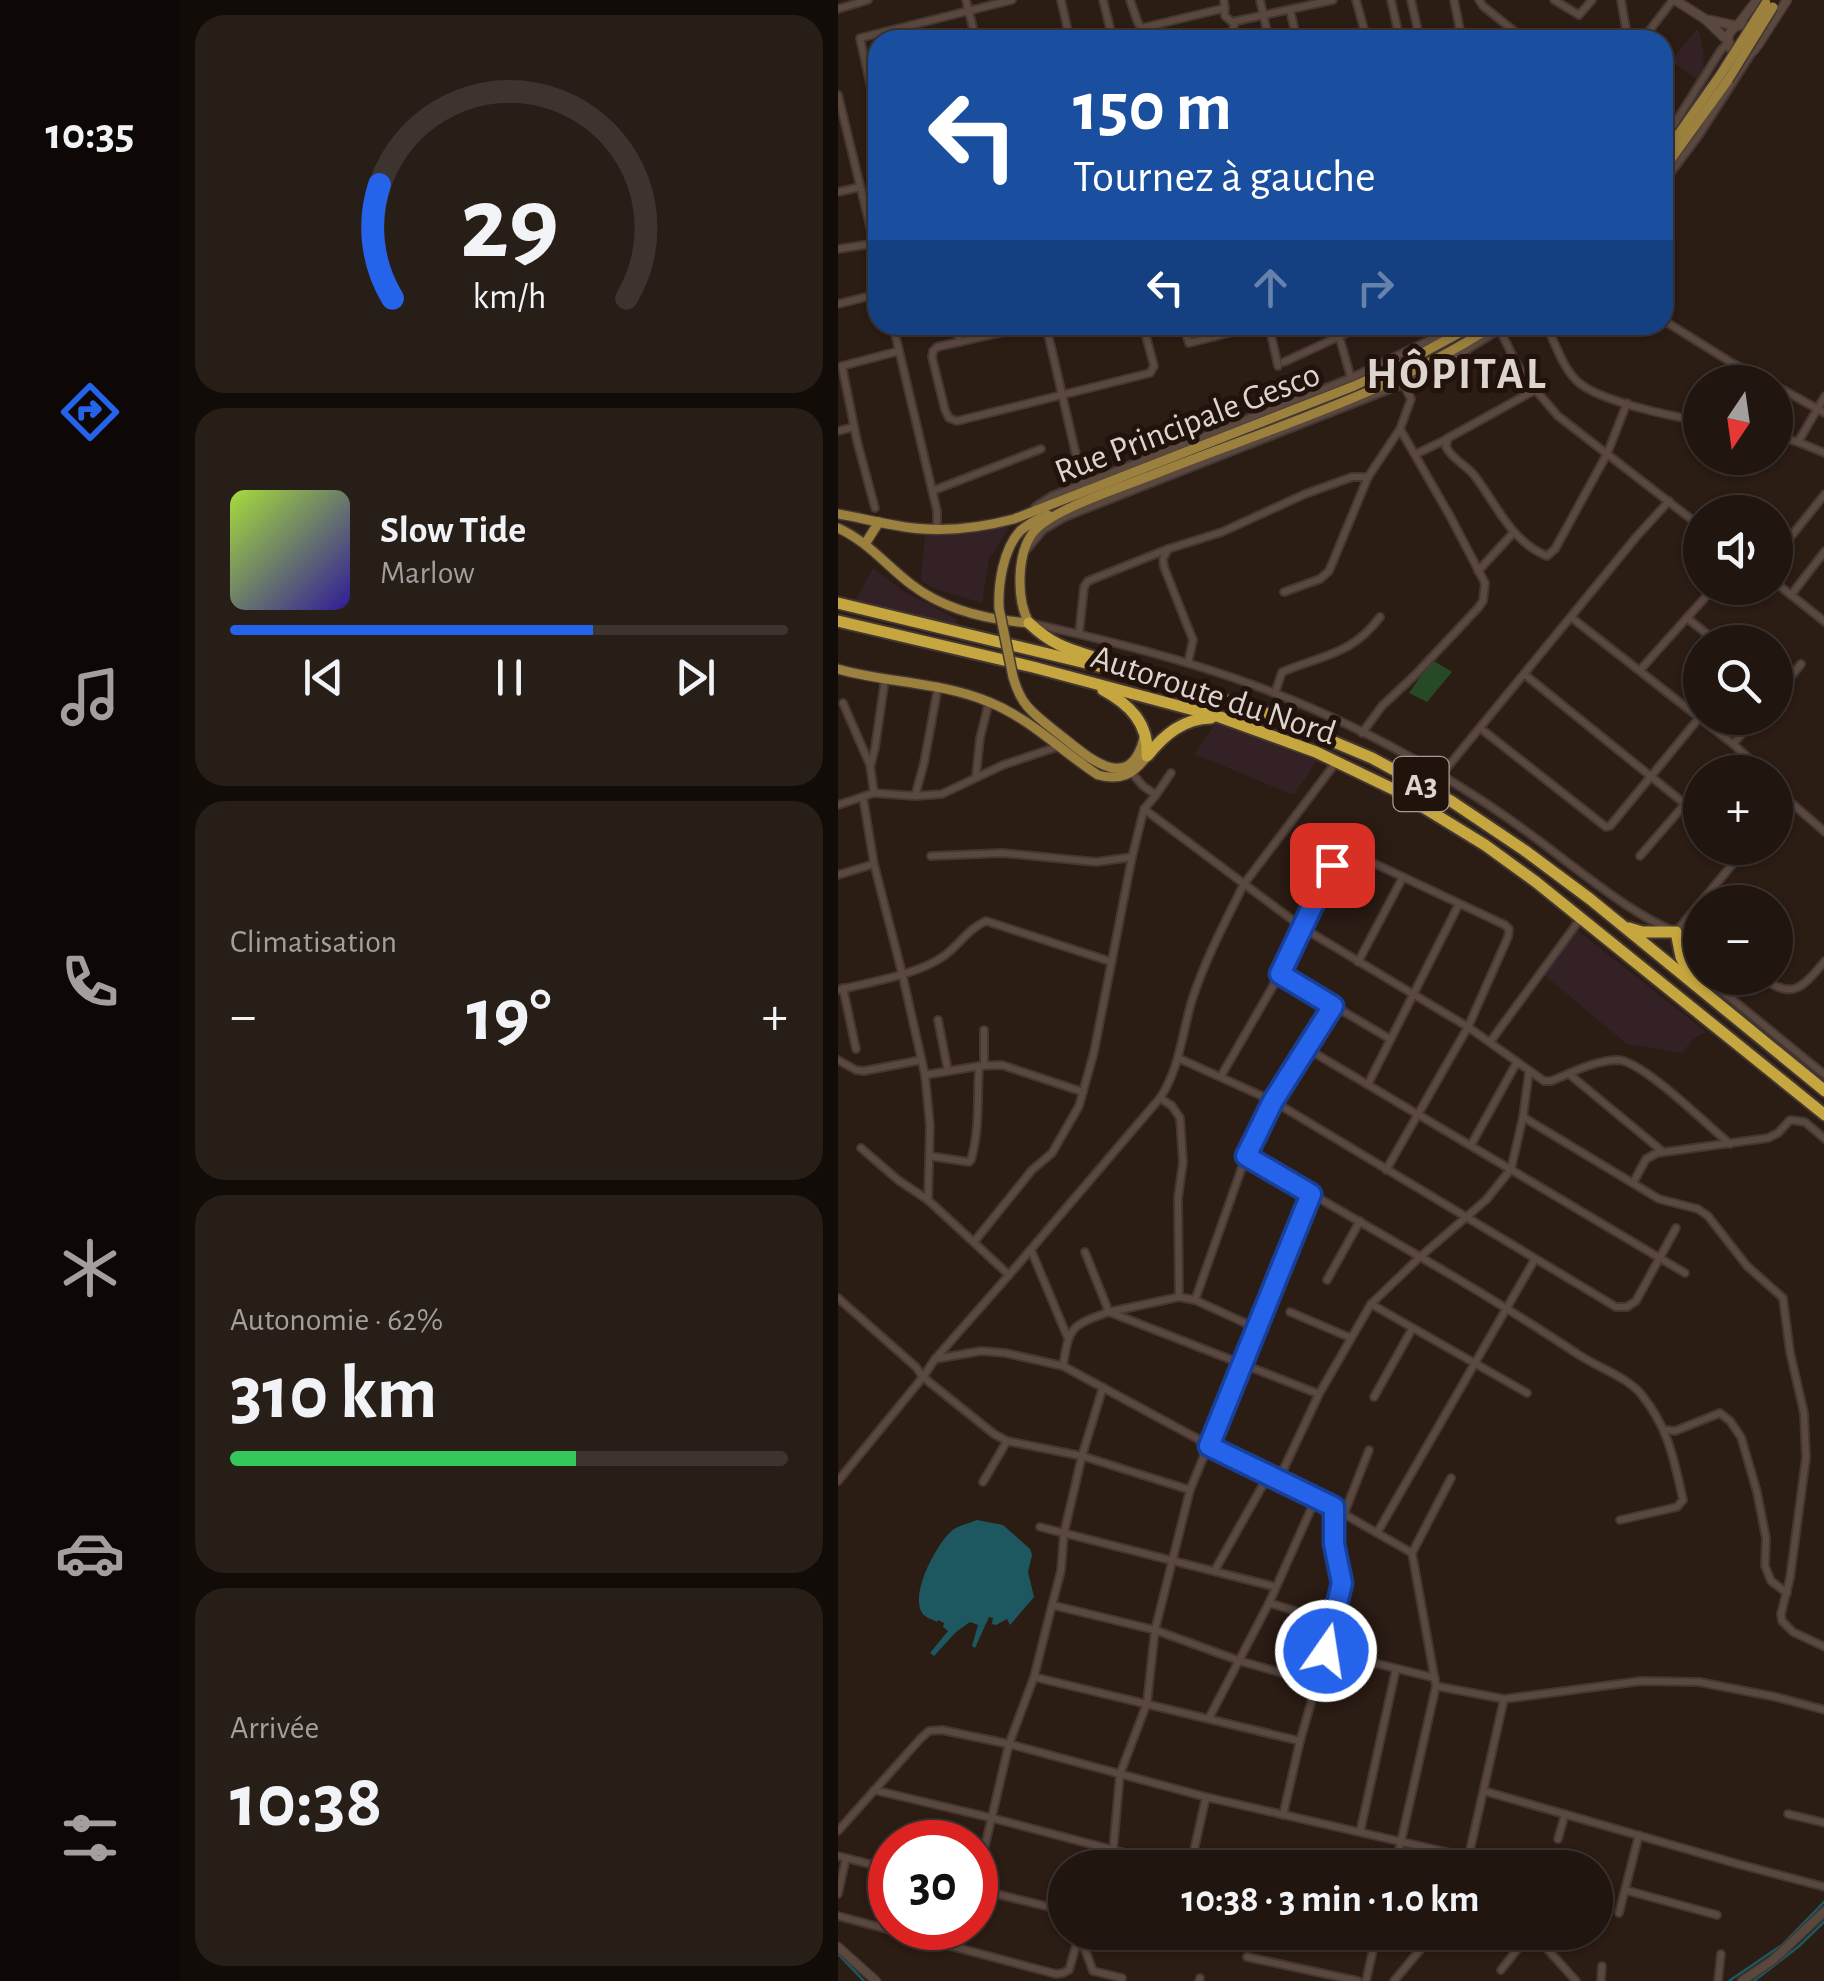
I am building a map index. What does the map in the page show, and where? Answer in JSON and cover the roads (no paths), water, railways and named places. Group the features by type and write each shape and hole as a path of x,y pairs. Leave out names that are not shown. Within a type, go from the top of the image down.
{"highway":[{"name":"Autoroute du Nord","path":"838,603 1177,685 1307,729 1372,758 1494,828 1622,926 1683,965"},
{"name":"Autoroute du Nord","path":"838,621 1220,717 1336,761 1397,791 1506,860 1824,1115"},
{"path":"1029,623 1058,646 1177,685"},
{"path":"1066,676 1101,689 1133,711 1146,734 1147,756"},
{"path":"1147,756 1180,726 1201,718 1220,717"},
{"path":"1622,926 1642,932 1679,928 1683,959"},
{"name":"Autoroute du Nord","path":"1720,995 1824,1091"}],"main road":[{"path":"1673,155 1768,2"},
{"path":"1673,143 1724,77"},
{"name":"Rue Principale Gesco","path":"838,514 937,529 972,527 1028,514 1354,386 1456,335"},
{"name":"Rue Principale Gesco","path":"1098,497 1356,396 1483,335"},
{"path":"1029,623 1020,594 1030,537 1040,526 1098,497"},
{"path":"1098,497 1044,516 1017,535 1000,580 999,608 1013,677 1026,706 1096,764 1113,768 1132,762 1146,734"},
{"path":"865,544 879,522"},
{"path":"838,528 865,544 914,586 946,604 995,620 1029,623"},
{"path":"838,669 938,687 989,702 1029,722 1098,775 1119,777 1132,772 1147,756"}],"street":[{"path":"838,10 868,0"},
{"path":"966,0 973,30"},
{"path":"891,30 1012,0"},
{"path":"1061,0 1068,30"},
{"path":"1103,0 1110,30"},
{"path":"1130,0 1142,28 1225,4 1226,20 1235,22 1291,6 1333,0"},
{"path":"1260,0 1268,30"},
{"path":"1356,0 1364,30"},
{"path":"1391,0 1398,30"},
{"path":"1410,0 1418,30"},
{"path":"1454,0 1460,30"},
{"path":"1479,0 1512,30"},
{"path":"1554,0 1579,15 1592,0"},
{"path":"1621,0 1626,30"},
{"path":"1650,30 1674,0 1705,19 1736,53 1745,55 1756,48 1758,35 1752,27 1705,19"},
{"path":"1673,169 1787,0"},
{"path":"838,1 848,5"},
{"path":"1673,126 1728,42 1730,32 1768,2"},
{"path":"1234,30 1235,22"},
{"path":"868,36 860,38 868,74"},
{"path":"838,95 868,214"},
{"path":"838,192 860,186"},
{"path":"838,249 868,244"},
{"path":"838,304 868,296"},
{"path":"1673,326 1736,365"},
{"path":"895,335 932,491 937,529"},
{"path":"958,335 960,342"},
{"path":"990,335 933,351 949,418 957,421 1150,373 1154,366 1146,335"},
{"path":"1048,335 1083,484"},
{"path":"1186,335 1188,342 1218,335"},
{"path":"1272,335 1281,364 1338,336 1351,378"},
{"path":"1028,514 1052,496 1351,378 1440,335"},
{"path":"1024,554 1042,530 1065,517 1403,384 1488,335"},
{"path":"1504,335 1516,362 1536,390 1568,425 1683,512"},
{"path":"1551,335 1576,380 1595,392 1683,418"},
{"path":"875,508 840,366 899,351"},
{"path":"1284,592 1320,580 1329,571 1368,477 1400,429 1411,399 1403,384"},
{"path":"1416,454 1536,390"},
{"path":"1793,396 1821,412"},
{"path":"1798,442 1821,412 1824,396"},
{"path":"1448,438 1447,451 1472,472 1514,532 1547,556 1552,554 1607,454 1628,403"},
{"path":"838,431 854,427"},
{"path":"1362,734 1382,706 1478,608 1485,588 1400,429"},
{"path":"1793,441 1824,454"},
{"path":"932,491 1041,449"},
{"path":"1079,634 1084,587 1088,582 1222,532 1305,494 1352,477 1368,477"},
{"path":"1793,533 1824,494"},
{"path":"1441,775 1669,501"},
{"path":"1478,571 1514,532"},
{"path":"1168,549 1164,567 1193,640 1188,664"},
{"path":"1793,592 1824,551"},
{"path":"1793,597 1824,622"},
{"path":"1640,670 1699,605"},
{"path":"1275,694 1282,672 1353,645 1380,617"},
{"path":"1572,618 1683,705"},
{"path":"1687,618 1695,625"},
{"path":"1029,623 1188,664 1275,694 1362,734 1441,775 1620,901 1658,924 1683,929"},
{"path":"1793,674 1801,664"},
{"path":"1524,674 1683,803"},
{"path":"870,765 885,680"},
{"path":"915,796 938,687"},
{"path":"976,776 989,702"},
{"path":"843,703 870,765 874,794"},
{"path":"1480,728 1606,827 1685,735"},
{"path":"1721,735 1745,755"},
{"path":"1733,744 1741,735"},
{"path":"838,804 874,794 942,794 976,776 1060,746"},
{"path":"838,1482 935,1358 1160,1098 1178,1058 1198,982 1244,884 1336,761"},
{"path":"1132,772 1156,794"},
{"path":"974,1242 1032,1170 1052,1153 1079,1106 1144,809 1171,773"},
{"path":"863,797 874,864 925,1075 930,1126 928,1200"},
{"path":"1640,856 1683,805"},
{"path":"1793,805 1824,832"},
{"path":"1144,809 1302,928 1468,1028 1546,1082 1603,1062 1626,1062 1647,1074 1730,1144"},
{"path":"1221,1076 1280,974 1319,889 1342,852 1352,852 1501,922 1510,932 1468,1028 1386,1170"},
{"path":"931,856 1003,854 1096,862 1132,858"},
{"path":"838,875 874,864"},
{"path":"1716,885 1732,865"},
{"path":"1358,962 1404,877"},
{"path":"1368,1084 1458,904"},
{"path":"1490,1042 1581,918"},
{"path":"856,1048 840,989 902,974 946,955 961,938 986,921 1112,962"},
{"path":"1679,928 1683,923"},
{"path":"1793,990 1824,961"},
{"path":"1280,974 1391,1040"},
{"path":"1724,995 1824,1075"},
{"path":"1195,1300 1246,1156 1273,1101 1333,1006"},
{"path":"938,1020 948,1071"},
{"path":"929,1156 971,1160 979,1117 977,1091 984,1030"},
{"path":"1306,1048 1684,1273"},
{"path":"1178,1058 1273,1101 1616,1307 1636,1301 1676,1228"},
{"path":"838,1060 864,1071 921,1060"},
{"path":"1471,1146 1517,1062"},
{"path":"925,1075 1002,1065 1084,1092"},
{"path":"1278,1480 1319,1394 1371,1304 1486,1200 1510,1169 1529,1070"},
{"path":"1569,1074 1664,1152"},
{"path":"1160,1098 1180,1118 1183,1162 1178,1198 1179,1297"},
{"path":"1523,1117 1659,1199 1698,1209 1708,1216 1747,1266 1783,1298 1804,1413 1806,1458 1781,1614 1782,1621 1793,1632 1824,1647"},
{"path":"1633,1184 1650,1155 1773,1136 1790,1120 1805,1122 1824,1139"},
{"path":"861,1148 928,1200 1009,1276"},
{"path":"1246,1156 1421,1256 1639,1390 1666,1430 1683,1500 1677,1507 1620,1520"},
{"path":"1114,1850 1120,1774 1147,1703 1155,1630 1190,1490 1311,1194"},
{"path":"1327,1280 1360,1221"},
{"path":"1031,1250 1067,1337 1063,1366"},
{"path":"1085,1252 1108,1312 1319,1394"},
{"path":"1377,1533 1535,1258"},
{"path":"1067,1337 1078,1325 1108,1312 1179,1297 1195,1300 1256,1328"},
{"path":"838,1298 923,1377 994,1434 1007,1441 1082,1456 1190,1490"},
{"path":"1371,1304 1527,1393"},
{"path":"1290,1312 1350,1338"},
{"path":"1374,1397 1412,1329"},
{"path":"935,1358 993,1352 1063,1366 1209,1446 1334,1507 1412,1553"},
{"path":"992,1818 1009,1744 1034,1677 1061,1572 1064,1533 1082,1456 1103,1388"},
{"path":"1666,1430 1675,1432 1720,1413 1730,1420 1740,1436 1757,1492 1766,1538 1765,1566 1770,1581 1787,1594"},
{"path":"983,1482 1007,1441"},
{"path":"1344,1514 1369,1450"},
{"path":"1214,1571 1268,1476"},
{"path":"1400,1850 1436,1682 1412,1553 1451,1478"},
{"path":"1210,1718 1269,1603 1316,1498"},
{"path":"1283,1814 1342,1583 1334,1544 1334,1507"},
{"path":"1040,1527 1276,1587"},
{"path":"1269,1603 1333,1622"},
{"path":"1052,1605 1155,1630 1317,1683"},
{"path":"1326,1651 1504,1699 1641,1681 1699,1682 1824,1710"},
{"path":"1360,1832 1396,1669"},
{"path":"1034,1677 1300,1742"},
{"path":"1470,1850 1504,1699"},
{"path":"838,1831 929,1732 942,1730 1437,1850"},
{"path":"873,1790 1110,1850"},
{"path":"1484,1792 1824,1887"},
{"path":"1194,1850 1206,1797"},
{"path":"1558,1839 1565,1814"},
{"path":"1788,1814 1824,1823"},
{"path":"1618,1912 1639,1835"},
{"path":"838,1894 842,1857 868,1863"},
{"path":"1626,1890 1717,1915"},
{"path":"998,1893 1048,1907"},
{"path":"1742,1981 1782,1952 1824,1911"},
{"path":"838,1916 868,1924"},
{"path":"838,1947 876,1981"},
{"path":"966,1950 1044,1972 1063,1973 1069,1970 1075,1950"},
{"path":"1086,1950 1093,1971 1122,1978"},
{"path":"1366,1981 1373,1950"},
{"path":"1394,1981 1420,1950"},
{"path":"1501,1970 1517,1950"},
{"path":"1548,1950 1576,1981"},
{"path":"1718,1981 1722,1954"},
{"path":"1247,1958 1358,1981"},
{"path":"1601,1981 1602,1966"}],"water":[{"path":"977,1520 1003,1525 1030,1549 1028,1572 1034,1597 1010,1625 1007,1619 992,1624 993,1618 989,1617 975,1648 972,1646 978,1625 970,1622 934,1656 930,1653 948,1631 944,1623 923,1614 919,1606 922,1582 947,1535"}],"waterway":[{"path":"1729,1981 1782,1945 1825,1901"},
{"path":"1754,1981 1825,1921"},
{"path":"838,1954 864,1981"}],"district":[{"name":"HÔPITAL","path":"1457,372"}]}
